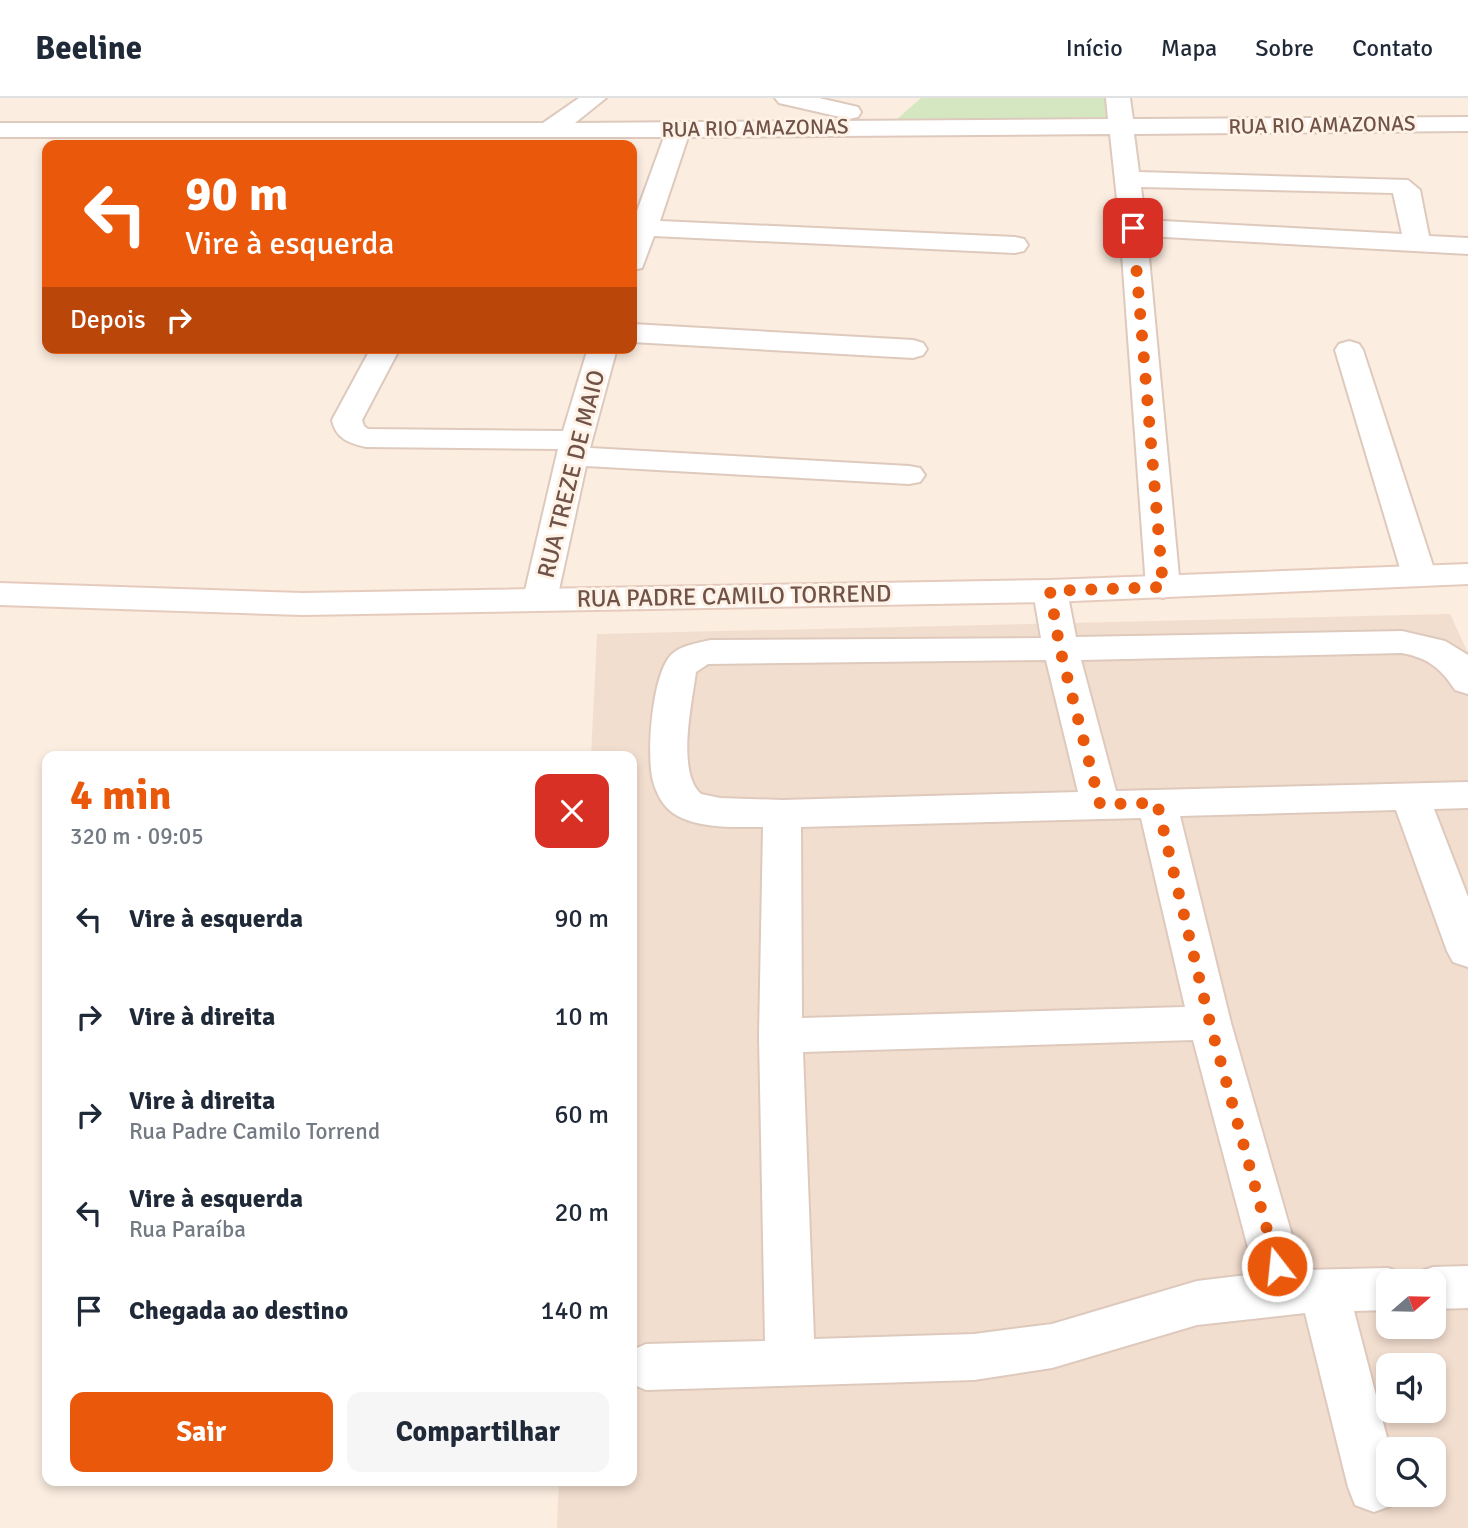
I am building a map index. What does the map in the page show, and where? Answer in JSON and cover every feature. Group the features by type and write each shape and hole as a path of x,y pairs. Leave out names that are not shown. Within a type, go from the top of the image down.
{"street":[{"path":"550,130 594,98"},
{"path":"787,98 886,117"},
{"path":"1119,112 1133,228 1163,587"},
{"name":"RUA RIO AMAZONAS","path":"0,130 500,138 550,130 680,128 886,117 1119,112 1468,124"},
{"path":"637,248 680,128"},
{"path":"1126,179 1399,185 1407,190 1417,243"},
{"path":"644,228 1015,245"},
{"path":"1133,228 1468,246"},
{"path":"637,333 913,349"},
{"path":"1349,350 1419,575"},
{"path":"383,354 347,420 348,429 354,435 366,438 575,448 909,475"},
{"name":"RUA TREZE DE MAIO","path":"540,599 575,448 601,354"},
{"name":"RUA PADRE CAMILO TORREND","path":"0,594 303,604 1050,591 1468,574"},
{"path":"1050,591 1060,649 1100,804"},
{"path":"1468,682 1451,659 1431,646 1402,642 1060,649 711,651 694,655 682,662 678,672 668,766 671,787 678,799 689,806 715,811 782,814 1100,804 1410,799 1468,795"},
{"path":"1410,799 1468,951"},
{"path":"1157,803 1210,1023 1374,1487"},
{"path":"782,814 781,1036 790,1363"},
{"path":"781,1036 1210,1023"},
{"path":"1446,1288 1468,1287"},
{"path":"646,1367 987,1356 1052,1346 1197,1303 1304,1292 1376,1289"}],"shaded area":[{"path":"1450,614 1468,653 1468,1528 557,1528 559,1486 637,1486 637,751 591,751 597,634"}],"green space":[{"path":"921,98 1109,98 1113,119 896,120"}],"route":[{"path":"1133,228 1163,587 1050,591 1060,649 1100,804 1157,803 1210,1023 1277,1266"}]}
